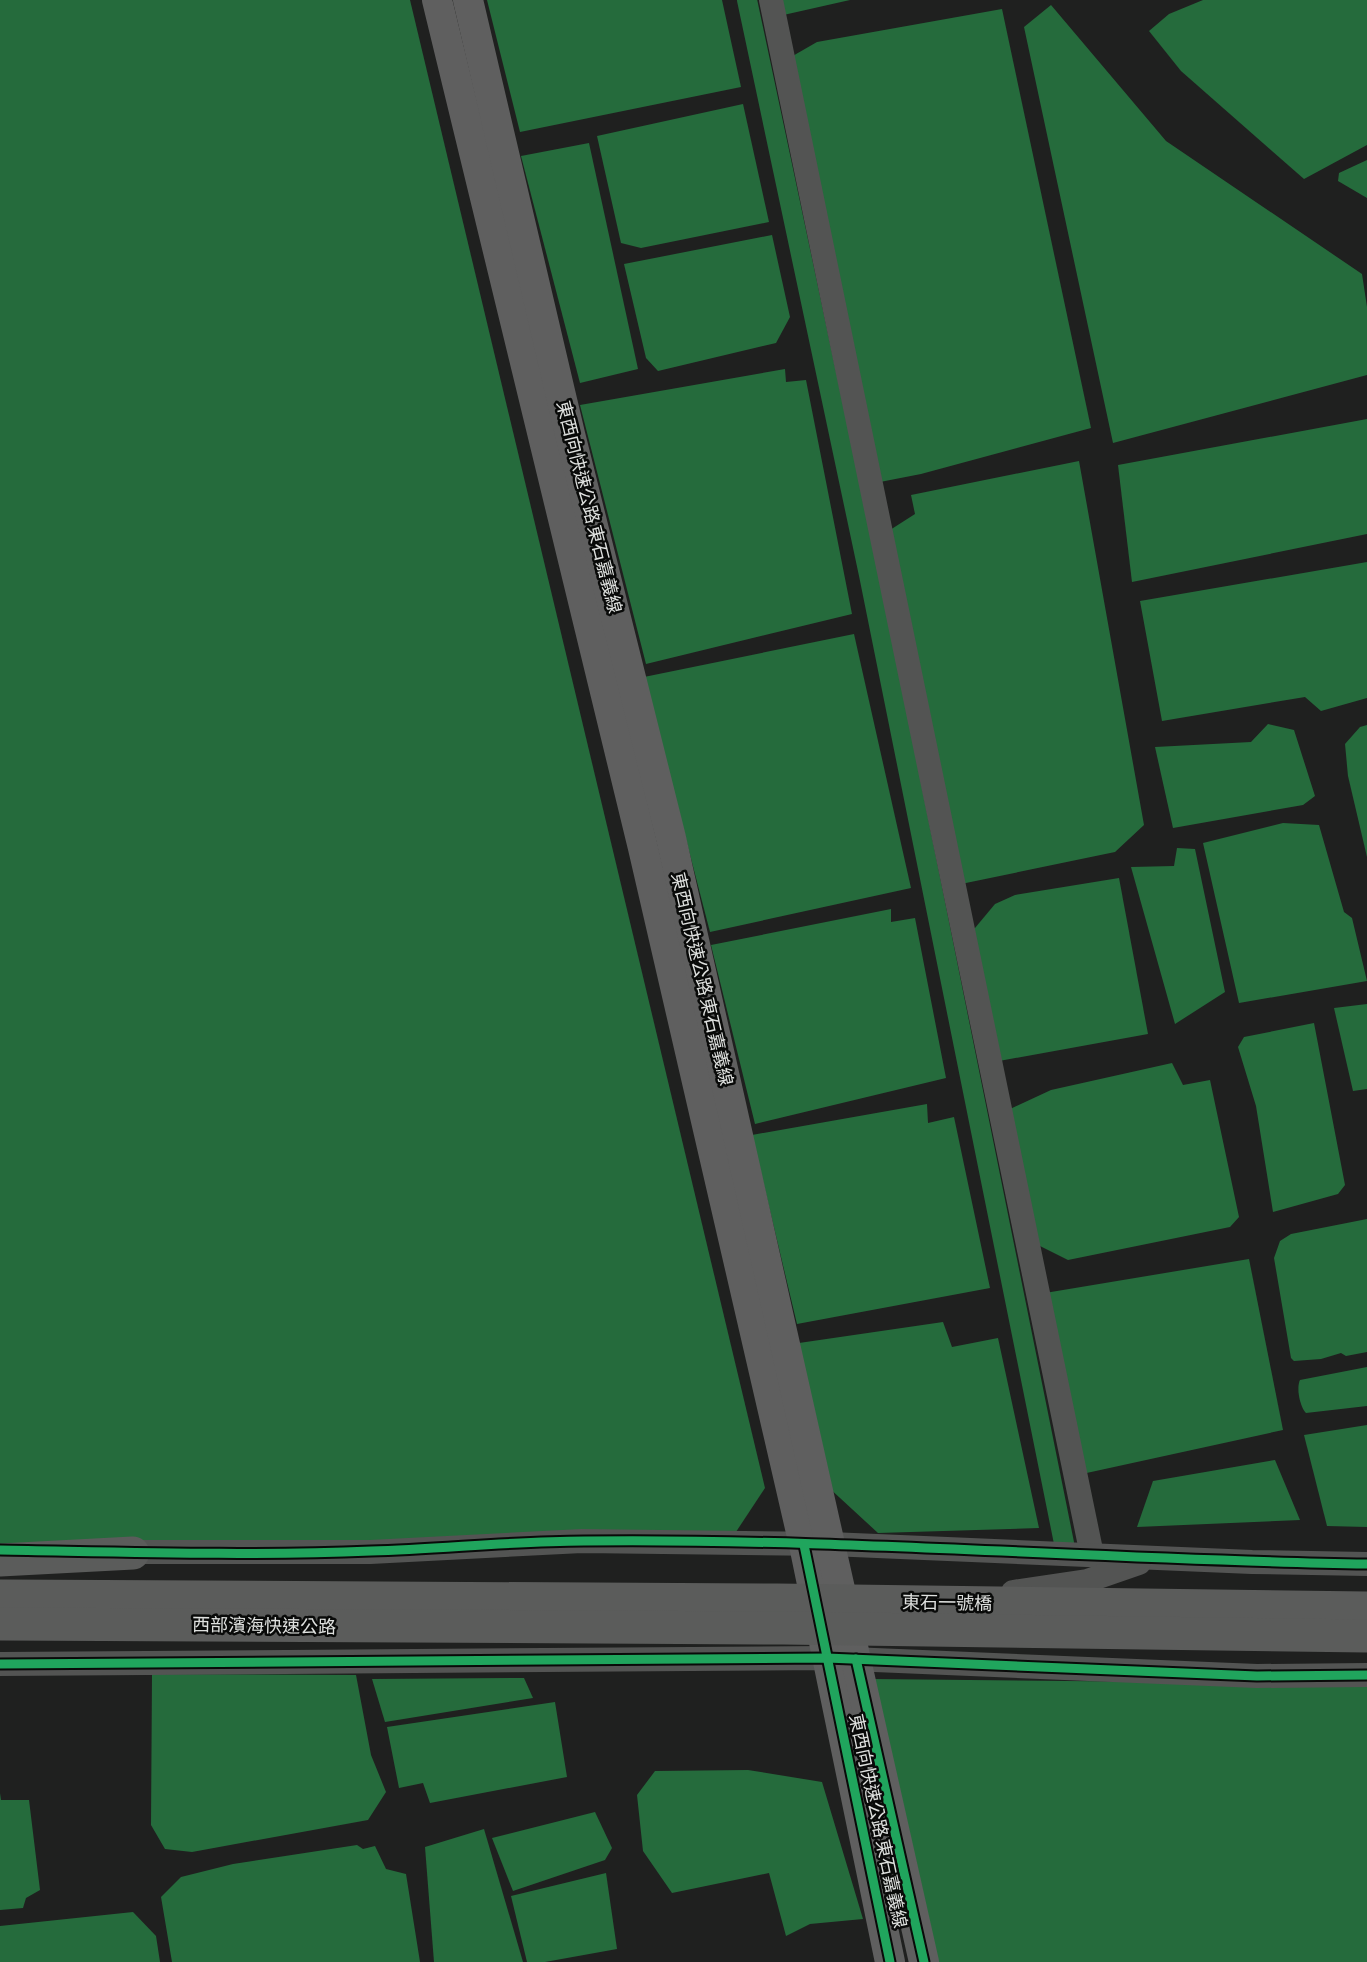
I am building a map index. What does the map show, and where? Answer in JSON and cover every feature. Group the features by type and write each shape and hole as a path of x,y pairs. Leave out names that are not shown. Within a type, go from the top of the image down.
{"highway":[{"path":"0,1560 133,1553"},
{"name":"西部濱海快速公路","path":"0,1596 528,1613"},
{"name":"東石一號橋","path":"528,1613 1367,1608"},
{"name":"西部濱海快速公路","path":"0,1624 528,1613"},
{"name":"東石一號橋","path":"528,1613 1367,1636"}],"main road":[{"name":"東西向快速公路 東石嘉義線","path":"437,0 640,836 817,1545 835,1609 856,1659 924,1962"},
{"name":"東西向快速公路 東石嘉義線","path":"468,0 570,434 670,838 817,1545"},
{"name":"東西向快速公路 東石嘉義線","path":"835,1609 826,1658 890,1962"}],"street":[{"path":"771,0 1092,1555"},
{"path":"0,1550 133,1553 370,1551 582,1541 817,1545 1367,1564"},
{"path":"542,1662 617,1640 719,1623 835,1609 983,1596 1087,1581 1153,1558"},
{"path":"0,1664 542,1662 826,1658 1257,1676 1367,1676"}],"shaded area":[{"path":"0,0 410,0 765,1488 730,1541 0,1545"},
{"path":"487,0 722,0 741,87 520,132"},
{"path":"776,0 850,0 779,16"},
{"path":"1203,0 1367,0 1367,145 1304,179 1181,71 1149,31 1169,14"},
{"path":"1051,5 1166,141 1362,274 1367,307 1367,375 1113,443 1024,27"},
{"path":"1002,9 1091,428 921,474 880,482 784,61 817,42"},
{"path":"743,104 769,222 641,248 621,243 597,136"},
{"path":"589,143 638,369 580,383 521,156"},
{"path":"1367,160 1367,198 1338,181 1339,173"},
{"path":"772,235 790,317 776,343 658,371 646,358 624,264"},
{"path":"785,369 786,382 806,380 852,614 646,664 580,405"},
{"path":"1367,419 1367,534 1132,582 1118,465"},
{"path":"1079,461 1144,825 1115,852 961,884 890,530 915,514 911,495"},
{"path":"1367,562 1367,698 1321,711 1305,697 1162,721 1140,601"},
{"path":"854,634 911,888 710,932 644,677"},
{"path":"1268,724 1294,730 1315,796 1303,805 1173,828 1155,747 1251,742"},
{"path":"1367,725 1367,857 1348,776 1345,744 1360,727"},
{"path":"1283,823 1319,825 1344,912 1352,918 1367,981 1239,1003 1203,843"},
{"path":"1177,848 1195,849 1225,992 1175,1024 1131,867 1174,866"},
{"path":"1119,878 1148,1034 999,1061 970,934 995,904 1015,895"},
{"path":"891,909 891,922 915,918 946,1078 755,1124 711,945"},
{"path":"1367,1004 1367,1089 1353,1091 1334,1008"},
{"path":"1314,1023 1345,1185 1338,1194 1273,1212 1256,1106 1238,1047 1244,1037"},
{"path":"1172,1063 1183,1085 1210,1080 1239,1217 1230,1227 1068,1260 1036,1244 1008,1110 1051,1090"},
{"path":"927,1104 928,1123 954,1117 990,1288 797,1324 752,1135"},
{"path":"1367,1219 1367,1352 1346,1356 1341,1353 1321,1359 1294,1361 1291,1358 1274,1258 1280,1241 1291,1234"},
{"path":"1249,1259 1283,1430 1082,1474 1045,1293"},
{"path":"943,1322 952,1347 998,1338 1039,1528 878,1533 827,1486 799,1343"},
{"path":"1367,1367 1367,1406 1306,1413 1300,1402 1300,1380"},
{"path":"1367,1425 1367,1527 1327,1526 1304,1435"},
{"path":"1275,1460 1300,1520 1137,1527 1153,1481"},
{"path":"152,1674 356,1675 371,1755 386,1792 368,1820 192,1852 165,1849 151,1825"},
{"path":"524,1678 533,1698 385,1722 372,1679"},
{"path":"871,1679 1367,1684 1367,1962 930,1962"},
{"path":"555,1702 567,1777 430,1803 423,1783 399,1788 387,1727"},
{"path":"748,1770 822,1782 863,1919 810,1924 786,1936 769,1873 672,1893 643,1851 637,1795 655,1771"},
{"path":"0,1793 1,1800 29,1800 40,1890 26,1898 23,1908 0,1910"},
{"path":"595,1812 612,1848 605,1860 513,1891 492,1838"},
{"path":"484,1829 523,1962 434,1962 425,1847"},
{"path":"357,1845 363,1849 375,1846 386,1869 406,1874 420,1962 172,1962 161,1897 181,1877 233,1864"},
{"path":"606,1873 617,1949 545,1962 527,1962 511,1896"},
{"path":"133,1912 156,1936 160,1962 0,1962 0,1926"}],"waterway":[{"path":"747,0 869,575 1064,1543"}],"cycle path":[{"path":"0,1550 278,1553 398,1550 557,1541 682,1541 1367,1564"},
{"path":"804,1545 890,1962"},
{"path":"0,1664 827,1658 1257,1676 1367,1675"},
{"path":"856,1659 924,1962"}]}
